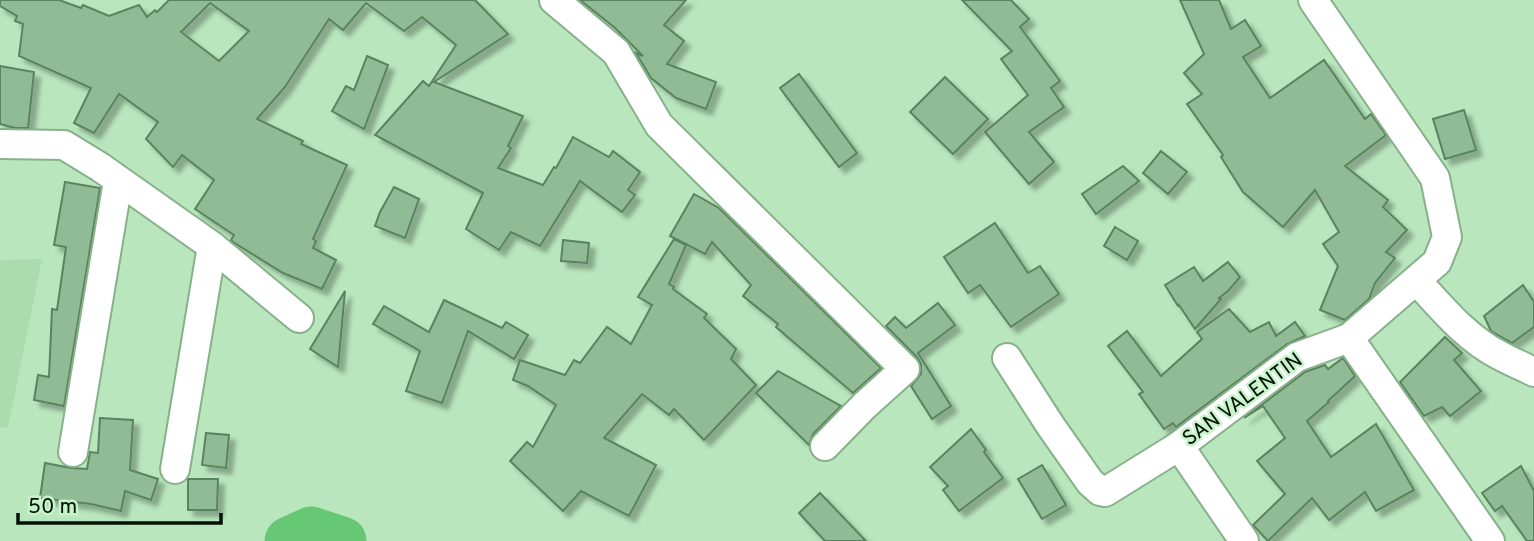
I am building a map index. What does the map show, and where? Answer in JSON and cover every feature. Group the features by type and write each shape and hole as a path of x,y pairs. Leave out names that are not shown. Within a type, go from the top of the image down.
{"street":[{"path":"554,0 616,52 659,125 905,369 825,446"},
{"name":"SAN VALENTIN","path":"1007,358 1090,482 1105,492 1179,446 1297,357 1349,338 1437,262 1447,237 1436,178 1313,0"},
{"path":"0,144 64,145 100,167 212,246 299,318"},
{"path":"74,452 118,181"},
{"path":"174,469 212,246"},
{"path":"1417,281 1470,334 1496,354 1534,372"},
{"path":"1349,338 1490,541"},
{"path":"1179,446 1244,541"}],"shaded area":[{"path":"42,259 8,428 0,427 0,260"}],"building":[{"path":"0,0 59,0 81,8 83,5 109,16 139,5 147,17 155,10 157,12 169,0 475,0 508,34 434,82 523,116 508,146 511,148 498,168 543,185 573,137 609,157 613,151 640,172 628,190 635,195 622,212 580,181 540,246 511,232 499,250 466,229 483,193 375,135 423,81 429,86 456,45 422,17 404,31 366,3 343,30 329,19 285,87 257,119 303,141 301,144 347,165 313,239 316,241 313,248 336,260 322,289 283,273 233,242 231,240 234,235 195,209 214,180 182,155 173,167 146,139 158,122 119,94 94,133 74,123 91,88 19,56 23,24 15,21 17,16 0,6","holes":["210,3 249,31 219,61 181,32"]},
{"path":"580,0 686,0 664,25 684,41 667,64 716,82 706,109 676,98 651,78 636,53 643,56 614,27"},
{"path":"962,0 1011,0 1029,19 1020,27 1060,81 1051,88 1064,107 1029,132 1054,162 1029,184 985,132 1028,95 1001,59 1012,51"},
{"path":"1180,0 1219,0 1231,29 1245,20 1261,46 1243,57 1270,98 1324,60 1365,119 1371,114 1386,135 1345,166 1388,200 1383,207 1407,230 1386,252 1395,258 1375,283 1369,299 1345,320 1320,310 1338,266 1323,244 1339,232 1315,190 1283,227 1243,192 1221,157 1223,155 1187,104 1202,94 1184,73 1204,54"},
{"path":"367,56 388,65 364,129 332,111 346,86 354,90"},
{"path":"0,66 34,72 28,128 0,124"},
{"path":"799,74 857,153 839,167 780,88"},
{"path":"945,77 988,119 953,154 910,112"},
{"path":"1464,110 1476,150 1445,159 1433,119"},
{"path":"1161,151 1187,172 1168,194 1143,173"},
{"path":"1123,166 1139,181 1096,214 1082,194"},
{"path":"65,182 100,188 64,406 34,400 38,375 49,377 52,309 57,310 66,247 54,245"},
{"path":"394,187 419,199 405,238 375,226"},
{"path":"694,194 719,208 881,368 853,393 776,327 778,324 743,296 751,285 712,242 705,254 670,236"},
{"path":"995,223 1028,273 1040,266 1059,294 1011,327 980,285 968,293 944,257"},
{"path":"1115,227 1138,241 1127,260 1104,246"},
{"path":"674,239 686,245 669,284 707,314 704,318 736,349 731,359 756,385 704,440 674,409 669,415 642,394 604,438 656,465 629,516 581,491 563,511 510,461 527,442 533,447 556,405 528,386 513,380 520,360 565,375 574,360 580,363 607,327 631,344 652,305 638,297"},
{"path":"563,240 589,243 587,263 561,261"},
{"path":"1228,262 1240,277 1219,298 1221,299 1195,329 1165,285 1194,267 1203,281"},
{"path":"1523,285 1534,302 1534,327 1512,343 1491,331 1484,316"},
{"path":"345,291 338,367 310,349"},
{"path":"444,300 502,328 506,322 528,335 514,359 468,331 442,403 406,391 420,351 373,324 384,306 429,332"},
{"path":"938,303 955,325 918,353 951,406 932,419 911,386 921,374 921,364 886,326 895,317 906,328"},
{"path":"1229,309 1250,332 1269,322 1276,336 1295,322 1305,336 1287,344 1176,427 1173,423 1164,429 1139,394 1143,392 1108,346 1127,331 1161,376 1202,339 1197,332"},
{"path":"1445,337 1462,353 1454,360 1481,391 1450,416 1442,407 1424,416 1400,382"},
{"path":"1343,358 1355,376 1307,421 1331,457 1376,424 1414,490 1376,511 1365,492 1329,520 1312,498 1268,541 1253,525 1285,494 1257,461 1285,438 1263,406 1244,418 1305,372 1325,365 1328,369"},
{"path":"778,371 841,406 813,434 809,445 756,393"},
{"path":"100,418 133,420 130,470 158,479 151,500 125,491 121,511 91,504 40,498 45,463 87,469 90,452 98,453"},
{"path":"971,429 1003,478 959,511 943,490 948,486 930,467"},
{"path":"206,433 229,435 226,468 202,465"},
{"path":"1042,465 1066,505 1042,519 1018,479"},
{"path":"1521,466 1534,491 1534,541 1527,541 1502,506 1495,511 1482,493"},
{"path":"188,479 218,479 217,510 188,510"},
{"path":"820,493 866,541 825,541 799,513"}],"waterway":[{"path":"289,541 311,531 342,541"}]}
